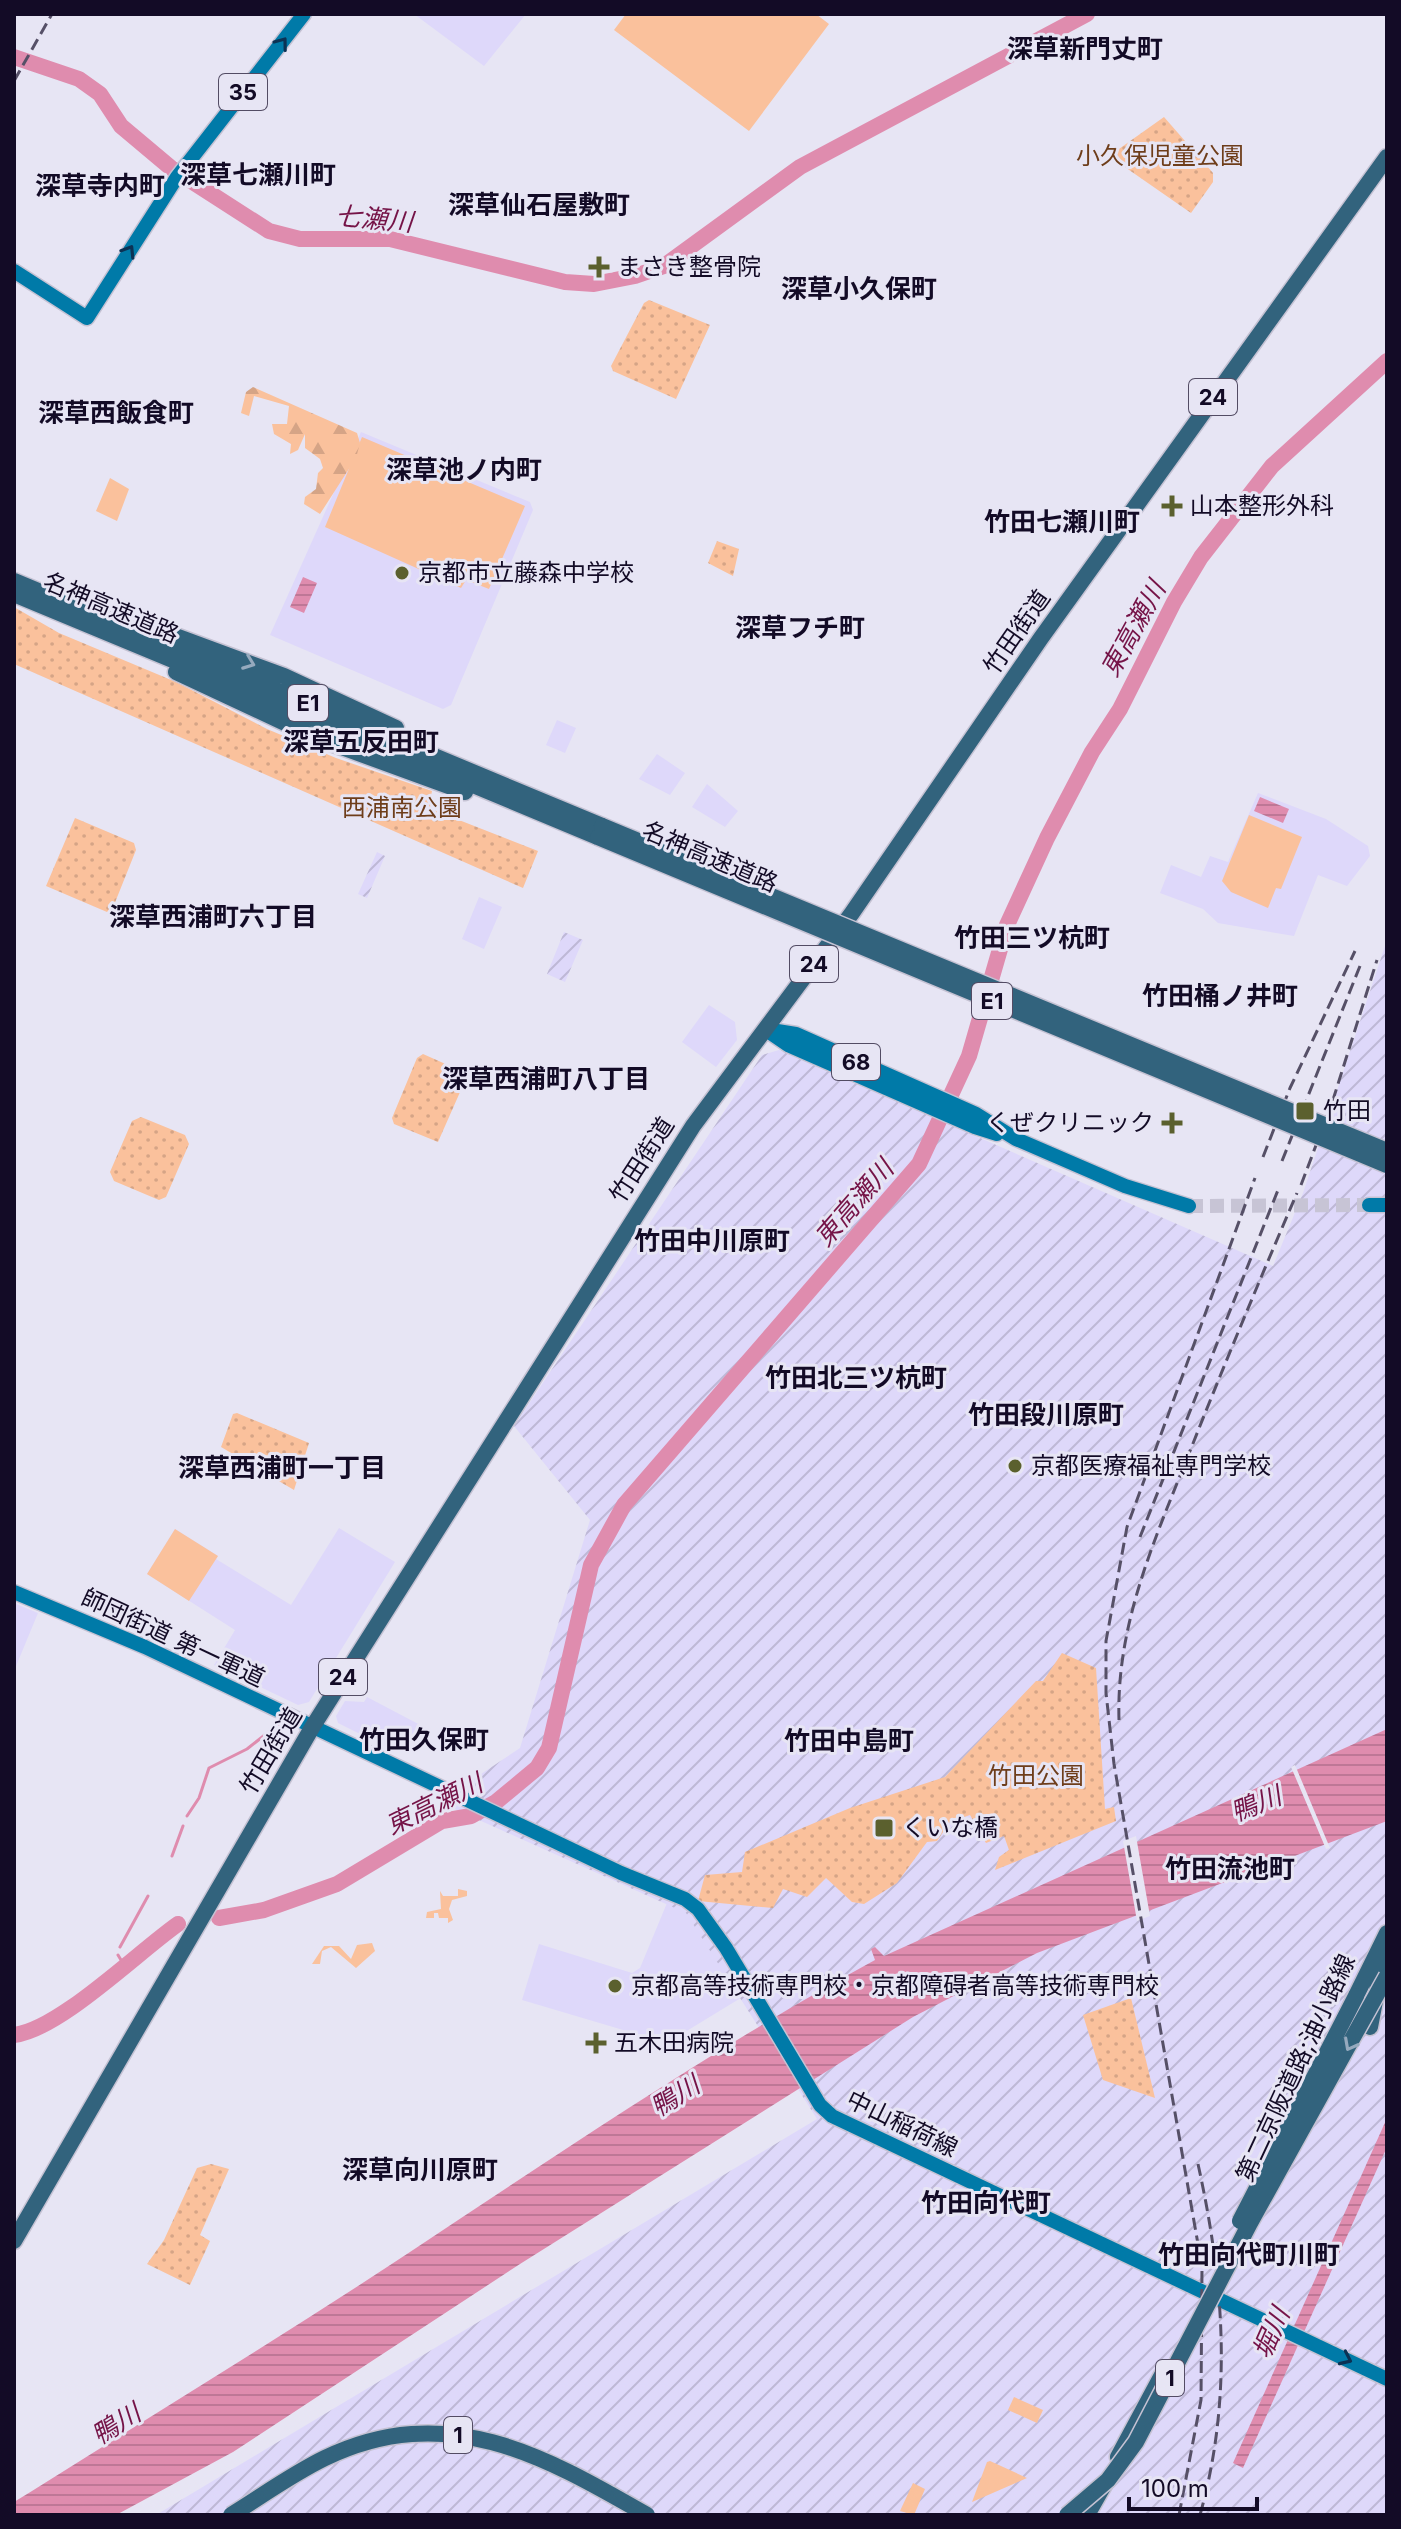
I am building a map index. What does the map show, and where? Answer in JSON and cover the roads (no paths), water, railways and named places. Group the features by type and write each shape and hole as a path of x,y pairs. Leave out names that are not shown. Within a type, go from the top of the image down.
{"highway":[{"name":"竹田街道","path":"14,2241 313,1726 693,1126 857,906 1067,601 1387,157"},
{"name":"名神高速道路","path":"14,581 284,676 545,808"},
{"name":"名神高速道路","path":"14,594 545,808 1387,1165"},
{"name":"名神高速道路","path":"600,831 1387,1151"},
{"name":"第二京阪道路;油小路線","path":"1250,2223 1387,1933"},
{"path":"1370,2027 1379,1980 1387,1959"},
{"name":"第二京阪道路;油小路線","path":"1067,2515 1108,2480 1136,2442 1250,2223 1387,1976"},
{"path":"1087,2515 1192,2319 1356,1996"},
{"name":"1","path":"228,2515 347,2449 392,2437 443,2434 470,2436 519,2448 567,2469 647,2515"}],"main road":[{"name":"35","path":"14,271 87,318 180,174 304,14"},
{"name":"68","path":"765,1029 796,1034 947,1109 1152,1197 1189,1206"},
{"path":"1369,1205 1387,1205"},
{"name":"師団街道 第一軍道","path":"14,1592 108,1630 313,1726"},
{"name":"中山稲荷線","path":"313,1726 621,1873 685,1899 713,1928 820,2105 856,2128 1387,2379"}],"water":[{"path":"303,577 317,583 304,613 290,607"},
{"path":"1260,797 1289,809 1283,823 1254,811"},
{"name":"鴨川","path":"1387,1729 1387,1821 1037,1953 913,2017 520,2264 233,2452 116,2515 14,2515 14,2502 316,2313 697,2064 875,1960 871,1949 875,1947 884,1956"},
{"path":"1387,2118 1387,2147 1243,2468 1233,2463"}],"waterway":[{"name":"七瀬川","path":"14,57 79,79 100,94 121,126 171,168 269,231 300,239 390,239 565,282 594,284 635,276 664,266 800,167 1087,14"},
{"name":"東高瀬川","path":"219,1918 264,1910 337,1884 442,1821 471,1816 496,1802 537,1768 549,1748 591,1565 624,1505 919,1164 969,1056 1007,925 1047,838 1092,752 1120,709 1174,602 1201,557 1272,466 1387,361"},
{"path":"187,1816 199,1798 209,1768 247,1749 280,1723"},
{"path":"172,1856 183,1826"},
{"path":"120,1947 148,1896"},
{"name":"東高瀬川","path":"14,2035 32,2030 75,2005 178,1924"},
{"path":"118,1955 124,1965"}],"tunnel":[{"path":"1189,1206 1369,1205"}],"railway":[{"path":"14,81 52,14"},
{"path":"1263,1157 1290,1088 1355,951"},
{"path":"1301,1185 1332,1103 1377,960"},
{"path":"1282,1161 1362,961"},
{"path":"1179,2515 1201,2400 1202,2267 1114,1764 1106,1693 1106,1641 1127,1527 1255,1178"},
{"path":"1140,1537 1278,1190"},
{"path":"1119,1720 1124,1650 1151,1549 1297,1193"},
{"path":"1198,2164 1214,2252 1221,2340 1217,2427 1200,2515"}],"place":[{"name":"まさき整骨院","path":"599,267"},
{"name":"山本整形外科","path":"1172,506"},
{"name":"京都市立藤森中学校","path":"402,573"},
{"name":"竹田","path":"1305,1111"},
{"name":"くぜクリニック","path":"1172,1123"},
{"name":"京都医療福祉専門学校","path":"1015,1466"},
{"name":"くいな橋","path":"884,1828"},
{"name":"京都高等技術専門校・京都障碍者高等技術専門校","path":"615,1986"},
{"name":"五木田病院","path":"596,2043"}],"district":[{"name":"深草新門丈町","path":"1085,49"},
{"name":"深草七瀬川町","path":"258,175"},
{"name":"深草寺内町","path":"100,186"},
{"name":"深草仙石屋敷町","path":"539,205"},
{"name":"深草小久保町","path":"859,289"},
{"name":"深草西飯食町","path":"116,413"},
{"name":"深草池ノ内町","path":"464,470"},
{"name":"竹田七瀬川町","path":"1062,522"},
{"name":"深草フチ町","path":"800,628"},
{"name":"深草五反田町","path":"361,742"},
{"name":"深草西浦町六丁目","path":"213,917"},
{"name":"竹田三ツ杭町","path":"1032,938"},
{"name":"竹田桶ノ井町","path":"1220,996"},
{"name":"深草西浦町八丁目","path":"546,1079"},
{"name":"竹田中川原町","path":"712,1241"},
{"name":"竹田北三ツ杭町","path":"856,1378"},
{"name":"竹田段川原町","path":"1046,1415"},
{"name":"深草西浦町一丁目","path":"282,1468"},
{"name":"竹田久保町","path":"424,1740"},
{"name":"竹田中島町","path":"849,1741"},
{"name":"竹田流池町","path":"1230,1869"},
{"name":"深草向川原町","path":"420,2170"},
{"name":"竹田向代町","path":"986,2203"},
{"name":"竹田向代町川町","path":"1249,2255"}],"park label":[{"name":"小久保児童公園","path":"1160,156"},
{"name":"西浦南公園","path":"402,808"},
{"name":"竹田公園","path":"1036,1776"}],"water label":[{"name":"堀川","path":"1271,2333"}]}
